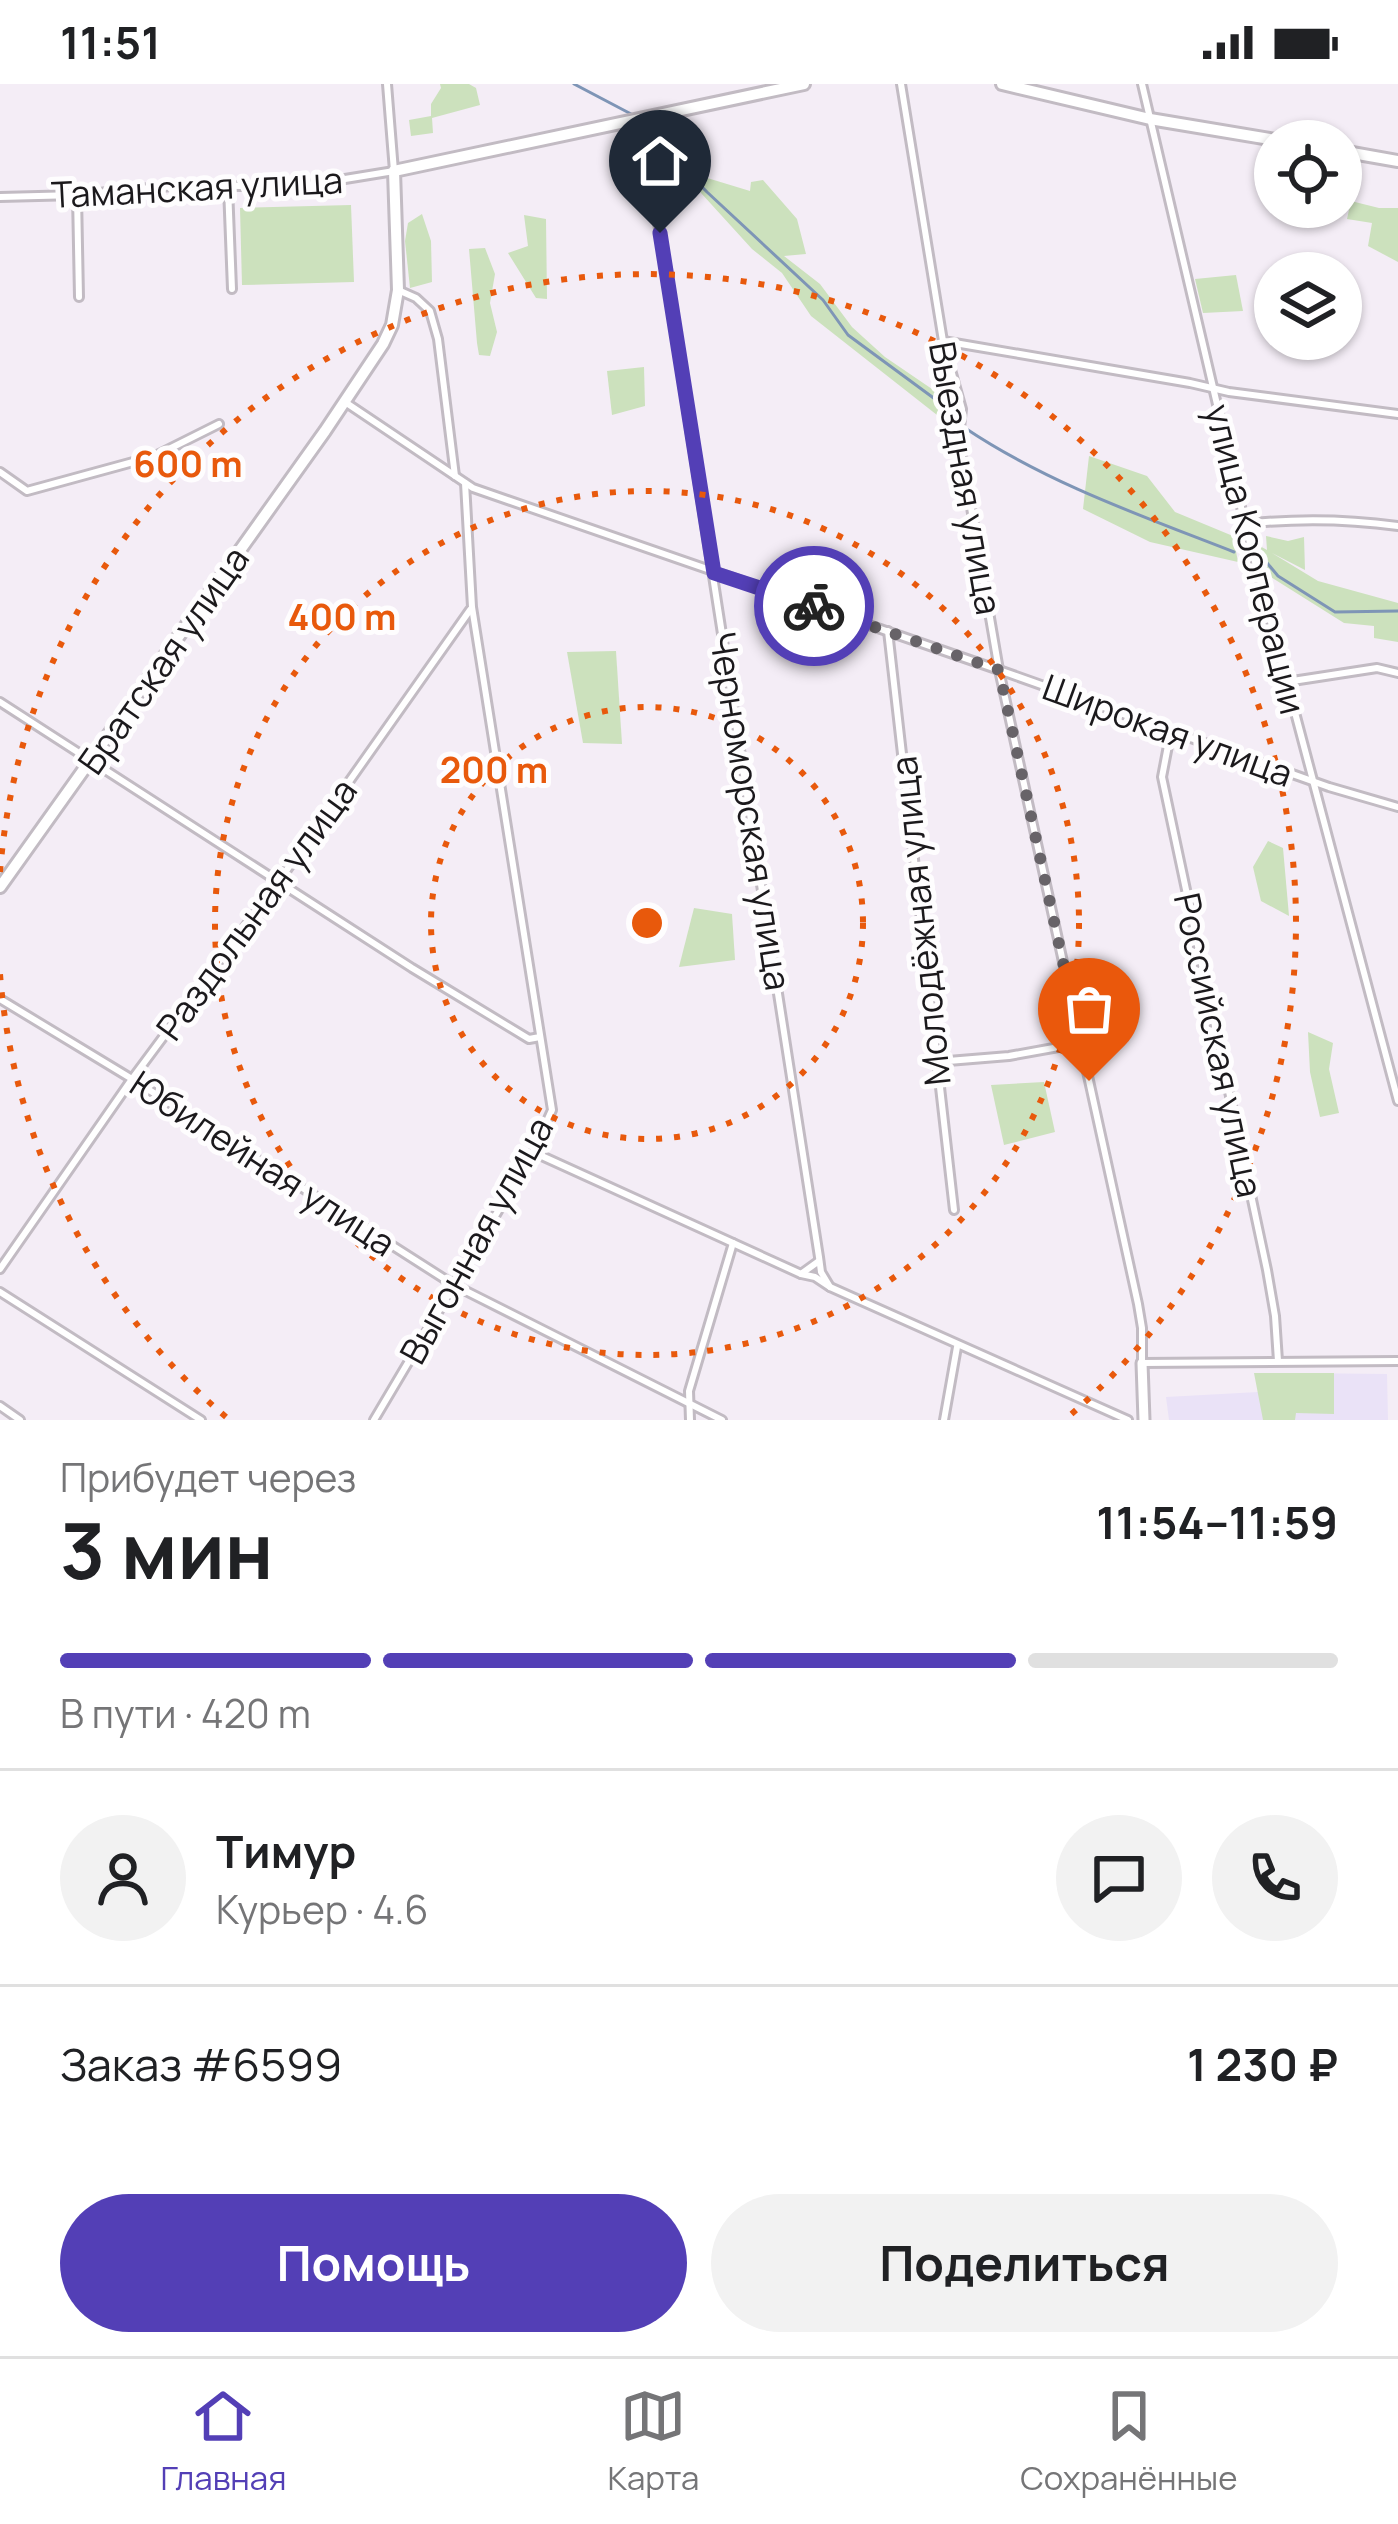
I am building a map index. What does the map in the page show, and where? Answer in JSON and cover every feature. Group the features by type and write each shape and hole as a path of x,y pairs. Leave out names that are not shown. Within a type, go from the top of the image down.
{"main road":[{"path":"345,402 392,325 398,290 394,171 804,84"},
{"path":"1002,84 1150,119 1254,136"},
{"path":"1362,155 1398,161"},
{"name":"Братская улица","path":"0,887 345,402"}],"street":[{"path":"387,84 394,171"},
{"name":"Выездная улица","path":"901,84 943,341 962,409 959,437 999,670 1138,1304 1142,1363"},
{"name":"улица Кооперации","path":"1142,84 1245,524 1398,1101"},
{"name":"Черноморская улица","path":"642,119 819,1261 830,1287"},
{"name":"Таманская улица","path":"0,197 76,196 182,184 296,187 394,171"},
{"path":"228,187 232,289"},
{"path":"76,196 79,298"},
{"path":"398,290 430,311 438,339 455,476"},
{"path":"943,341 1229,392 1398,414"},
{"name":"Широкая улица","path":"345,402 465,483 1312,781 1398,807"},
{"path":"0,472 27,491 155,456 219,424"},
{"name":"Выгонная улица","path":"374,1420 533,1152 553,1110 472,607 465,483"},
{"path":"1245,524 1295,518 1398,526"},
{"name":"Раздольная улица","path":"0,1269 472,607"},
{"name":"Молодёжная улица","path":"888,631 954,1210"},
{"path":"1286,682 1377,668 1398,674"},
{"path":"0,702 412,968 530,1039 541,1037"},
{"name":"Российская улица","path":"1171,730 1162,777 1263,1248 1278,1361"},
{"name":"Юбилейная улица","path":"0,999 454,1285 722,1420"},
{"path":"936,1062 1010,1056 1081,1043"},
{"path":"533,1152 1128,1420 1143,1414 1142,1363 1398,1360"},
{"path":"690,1420 689,1391 733,1243"},
{"path":"801,1274 819,1261"},
{"path":"0,1292 200,1420"},
{"path":"944,1420 957,1346"},
{"path":"0,1406 20,1420"}],"shaded area":[{"path":"1297,1373 1387,1374 1388,1420 1169,1420 1166,1397 1296,1390"}],"green space":[{"path":"440,84 469,84 476,88 480,105 432,118 433,133 411,136 409,120 431,116"},
{"path":"670,145 699,161 704,177 750,191 751,182 763,180 797,219 806,254 784,256 820,284 852,327 885,357 954,404 951,426 811,316 782,273 752,249 662,155"},
{"path":"1362,204 1398,208 1398,262 1368,246 1372,223 1362,221"},
{"path":"351,205 354,282 242,285 240,208"},
{"path":"422,214 431,241 432,282 410,288 405,241 408,223"},
{"path":"524,215 546,219 547,299 536,298 508,253 528,246"},
{"path":"485,248 495,274 490,303 497,332 490,356 479,355 469,249"},
{"path":"1236,275 1243,311 1203,313 1195,279"},
{"path":"644,367 645,406 612,415 607,371"},
{"path":"1089,456 1147,476 1175,512 1233,536 1238,562 1150,542 1083,509"},
{"path":"1266,536 1288,541 1304,537 1305,570 1272,553 1318,581 1398,603 1398,642 1374,638 1374,626 1344,623 1266,574 1258,545 1267,550"},
{"path":"616,651 622,744 583,743 567,652"},
{"path":"1268,841 1283,848 1289,916 1261,901 1253,867"},
{"path":"694,908 732,914 735,960 679,967"},
{"path":"1308,1032 1333,1043 1329,1069 1339,1113 1320,1117 1310,1072"},
{"path":"1044,1082 1055,1132 1004,1145 991,1085"},
{"path":"1254,1373 1334,1373 1334,1414 1296,1413 1295,1420 1263,1420"}],"waterway":[{"path":"574,84 633,115"},
{"path":"652,136 823,300 848,335 939,402 953,420"},
{"path":"965,428 1062,482 1234,552"},
{"path":"1258,552 1278,576 1335,612 1398,611"}],"way so far":[{"path":"814,606 999,670 1089,1081"}],"route":[{"path":"660,233 714,573 814,606"}]}
